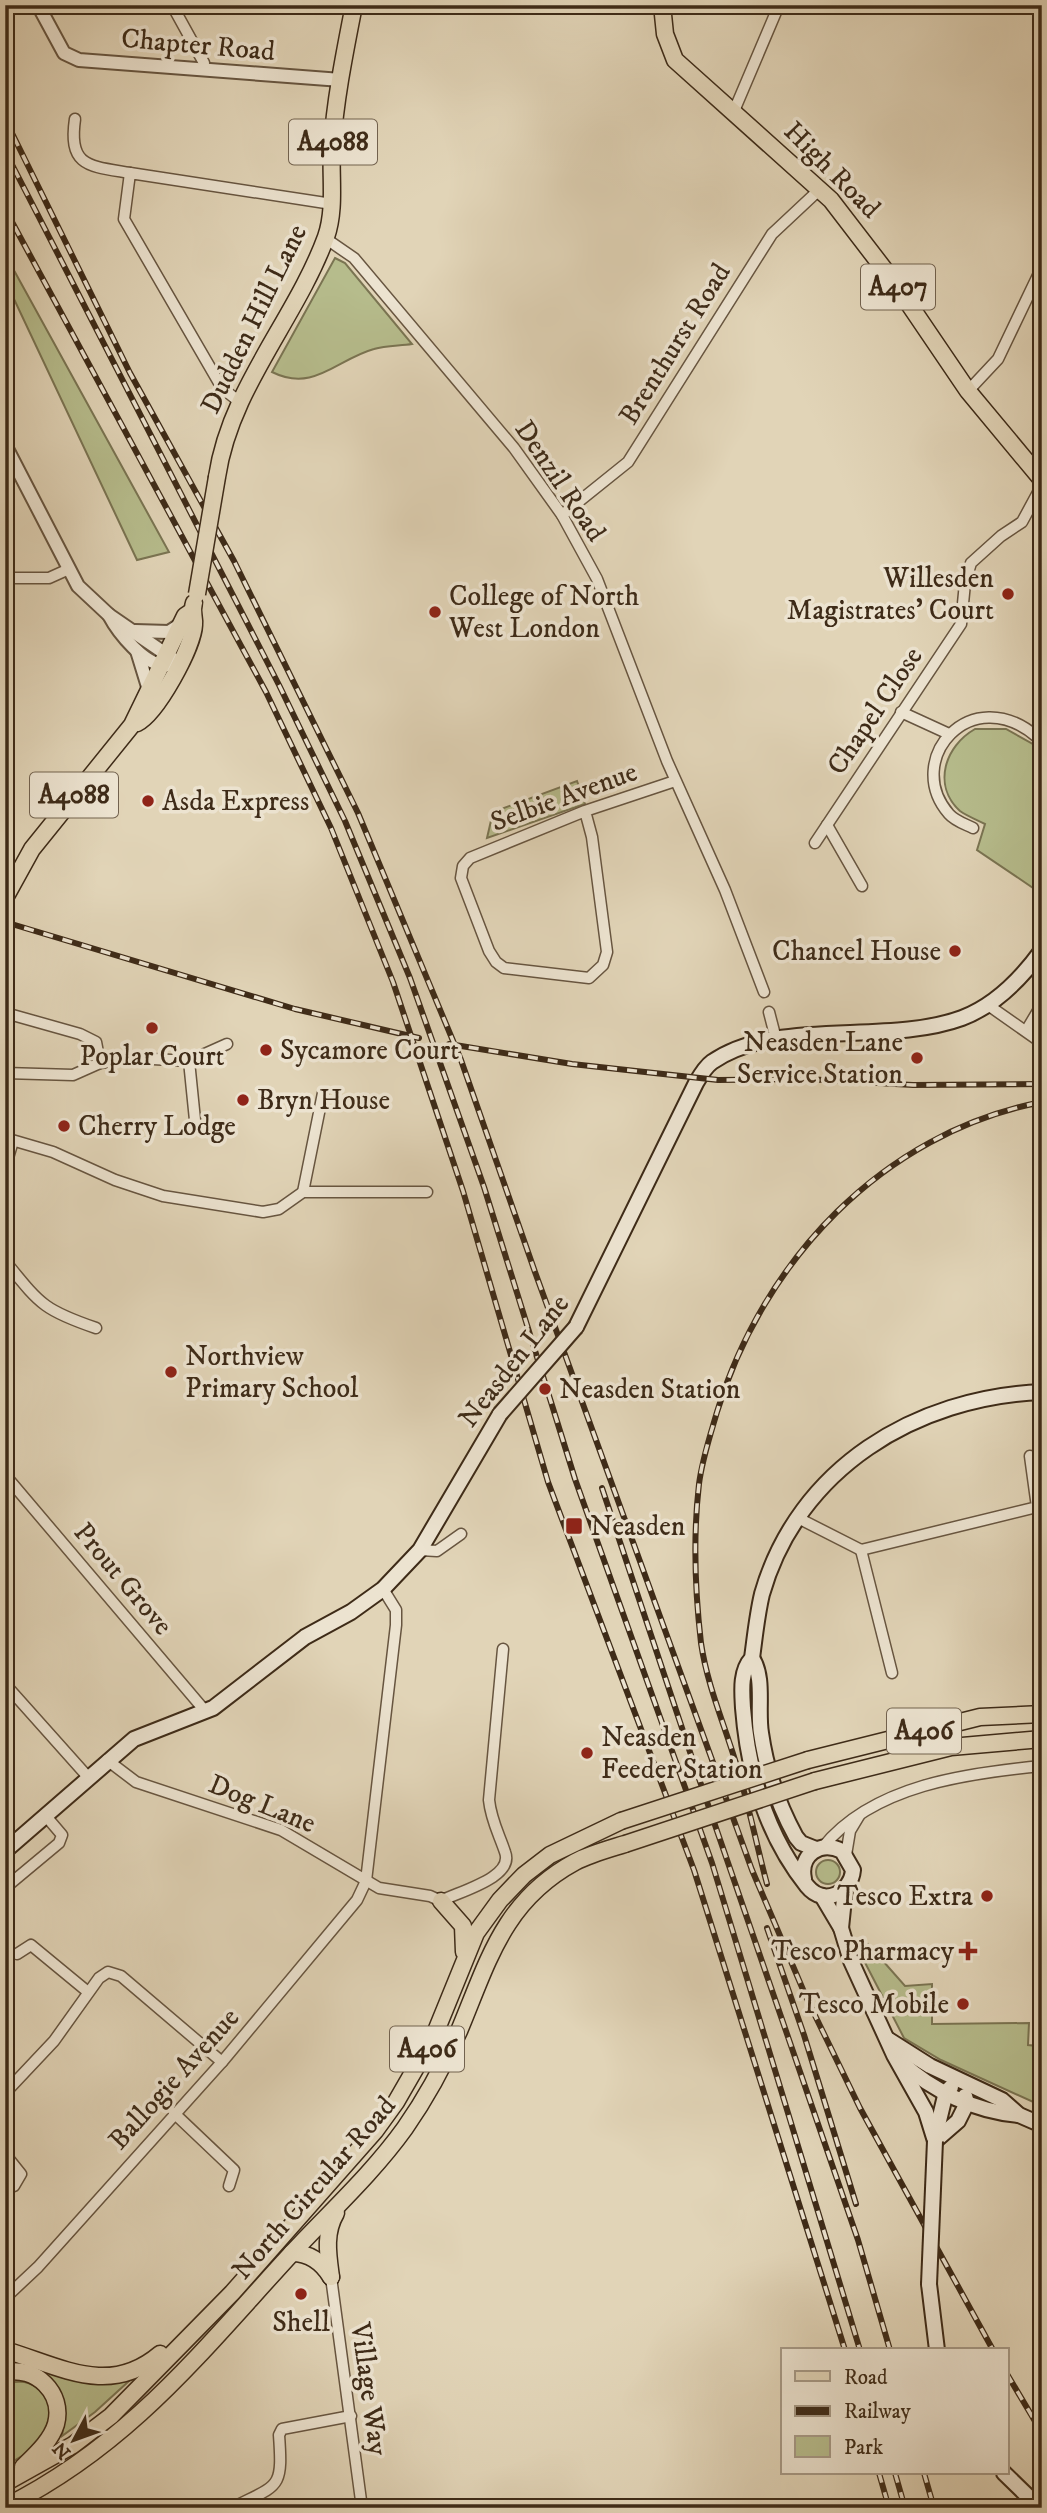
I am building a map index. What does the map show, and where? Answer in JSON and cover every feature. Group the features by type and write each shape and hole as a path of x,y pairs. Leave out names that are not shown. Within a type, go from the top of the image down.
{"main road":[{"name":"Dudden Hill Lane","path":"5,898 32,849 132,725 149,690 194,624 186,618 197,594 225,438 325,238 331,204 332,146 354,5"},
{"name":"High Road","path":"662,5 666,34 675,60 819,190 864,240 968,391 1042,483"},
{"name":"Dudden Hill Lane","path":"132,725 144,720 177,672 168,661"},
{"name":"Neasden Lane","path":"5,1851 107,1760 144,1734 206,1712 305,1637 351,1612 383,1589 420,1550 500,1414 576,1327 696,1083 710,1063 733,1051 776,1039 886,1033 937,1026 988,1004 1025,973 1042,950"},
{"path":"935,2141 926,2112 894,2055 851,1961 841,1928 821,1896 808,1887 777,1838 758,1792 750,1762 743,1694 745,1665 752,1658 763,1592 798,1518 835,1472 883,1435 951,1406 1020,1392 1042,1392"},
{"path":"752,1658 758,1667 761,1733 776,1792 796,1837 801,1843 820,1848 836,1848 846,1855 853,1870 845,1889 841,1928"},
{"name":"North Circular Road","path":"5,2483 73,2445 111,2416 232,2292 375,2131 397,2102 434,2036 464,1958 488,1915 524,1875 567,1845 621,1821 808,1760 980,1717 1042,1714"},
{"name":"North Circular Road","path":"5,2507 54,2480 106,2445 164,2394 292,2253 345,2199 417,2110 446,2059 490,1952 519,1908 555,1875 577,1861 816,1781 951,1747 1042,1739"},
{"path":"804,1879 804,1861 820,1848"},
{"path":"821,1896 834,1896 845,1889"},
{"path":"441,1901 463,1926 464,1958"},
{"path":"889,2040 959,2081 1002,2100 1019,2115 1042,2125"},
{"path":"894,2055 912,2072 967,2103 1000,2114 1019,2115"},
{"path":"937,2348 929,2284 935,2141 946,2092 959,2081"},
{"path":"935,2141 958,2121 967,2103 959,2081"},
{"path":"331,2277 327,2246 331,2223 345,2199"},
{"path":"292,2253 304,2253 314,2258 331,2277"},
{"name":"A406","path":"5,2350 95,2376 114,2378 132,2373 151,2362 232,2292"},
{"name":"A406","path":"5,2372 22,2372 41,2381 49,2388 57,2410 53,2433 5,2483"},
{"name":"A406","path":"29,2508 106,2445"},
{"path":"1005,2474 1040,2508"}],"street":[{"name":"Chapter Road","path":"38,5 64,53 71,58 341,80"},
{"path":"172,5 204,63 203,70"},
{"path":"734,111 779,5"},
{"path":"75,119 75,153 81,160 102,169 331,204"},
{"path":"130,173 124,219 222,388 241,403"},
{"name":"Brenthurst Road","path":"562,515 628,462 772,234 819,190"},
{"name":"Denzil Road","path":"325,238 354,258 514,448 562,515 597,579 675,781 725,890 764,992"},
{"path":"968,391 998,359 1042,267"},
{"path":"5,445 78,586 109,615 135,632 168,661"},
{"name":"Chapel Close","path":"815,843 961,624 965,583 971,563 1001,536 1022,522 1042,483"},
{"path":"5,578 49,578 69,569"},
{"path":"109,615 118,632 137,651 168,661"},
{"path":"135,632 169,632 186,618"},
{"path":"137,651 149,690"},
{"path":"901,712 949,734"},
{"path":"973,828 951,817 937,792 935,762 949,734 960,724 977,717 994,716 1015,722 1037,737"},
{"name":"Selbie Avenue","path":"585,811 592,837 607,952 603,965 589,978 515,971 496,962 461,878 463,866 470,858 585,811 675,781"},
{"path":"827,825 862,886"},
{"path":"988,1004 1042,1043"},
{"path":"1026,1031 1042,1004"},
{"path":"769,1012 776,1039"},
{"path":"9,1014 57,1027 96,1042 100,1063"},
{"path":"5,1073 73,1075 100,1063 135,1058 189,1061 228,1044"},
{"path":"189,1061 195,1120"},
{"path":"303,1192 323,1093"},
{"path":"5,1168 9,1140 64,1157 114,1180 163,1196 263,1212 279,1209 303,1192 427,1192"},
{"path":"5,1261 40,1303 55,1314 96,1328"},
{"path":"798,1518 861,1550 1040,1512 1030,1456"},
{"name":"Prout Grove","path":"5,1475 206,1712"},
{"path":"420,1550 437,1551 461,1534"},
{"path":"861,1550 892,1673"},
{"path":"366,1881 396,1625 396,1610 383,1589"},
{"path":"441,1901 491,1879 505,1864 507,1857 493,1824 489,1800 503,1649"},
{"path":"5,1684 88,1777"},
{"name":"Dog Lane","path":"107,1760 136,1782 281,1830 366,1881 389,1891 430,1896 441,1901"},
{"path":"820,1848 840,1826 861,1813 946,1779 1042,1766"},
{"path":"846,1855 850,1832 861,1813"},
{"path":"5,1888 59,1843 62,1835 45,1815"},
{"name":"Ballogie Avenue","path":"5,2298 38,2266 222,2062 350,1909 366,1881"},
{"path":"17,1954 31,1945 88,1992"},
{"path":"5,2093 54,2041 88,1992 99,1978 108,1972 121,1976 222,2062"},
{"path":"174,2113 234,2170 229,2186"},
{"path":"5,2154 21,2174 15,2186"},
{"name":"Village Way","path":"331,2277 362,2508"},
{"path":"232,2508 274,2486 280,2478 279,2435 282,2429 351,2416"}],"green space":[{"path":"5,254 169,552 137,560 5,280"},
{"path":"335,258 345,263 412,344 374,349 313,377 300,379 272,372"},
{"path":"975,729 1006,729 1033,744 1042,737 1042,894 977,850 985,824 960,811 946,790 946,767 950,756 956,745"},
{"path":"577,781 585,804 487,838 493,812"},
{"path":"828,1860 837,1863 840,1872 837,1881 828,1884 819,1881 816,1872 819,1863"},
{"path":"868,1944 905,1986 932,1984 932,2024 1029,2023 1028,2045 1038,2046 1039,2060 1042,2060 1042,2106 941,2060 904,2038 859,1951"},
{"path":"5,2355 104,2384 129,2381 95,2412 62,2436 65,2414 60,2391 20,2364 5,2365"},
{"path":"15,2382 33,2385 51,2406 46,2428 38,2443 5,2466 5,2385"}],"railway":[{"path":"5,119 130,373 234,561 358,813 461,1060 752,1870 807,1999 860,2108 992,2348"},
{"path":"5,151 279,685 345,821 410,978 484,1187 575,1479 712,1863 859,2348"},
{"path":"5,209 266,692 331,828 393,982 463,1191 548,1482 694,1870 844,2348"},
{"path":"5,922 295,1009 419,1038"},
{"path":"449,1044 572,1064 718,1080 806,1079 913,1085 1042,1084"},
{"path":"767,1884 744,1791 711,1688 701,1643 697,1604 697,1504 702,1466 717,1412 738,1357 765,1304 798,1256 837,1212 881,1174 930,1142 984,1118 1042,1102"},
{"path":"602,1488 858,2240 889,2348"},
{"path":"767,1928 804,2035 856,2204"},
{"path":"1009,2377 1042,2433"},
{"path":"879,2474 889,2508"},
{"path":"895,2474 905,2508"},
{"path":"924,2474 934,2508"}],"place":[{"name":"Willesden Magistrates' Court","path":"1008,594"},
{"name":"College of North West London","path":"435,612"},
{"name":"Asda Express","path":"148,801"},
{"name":"Chancel House","path":"955,951"},
{"name":"Poplar Court","path":"152,1028"},
{"name":"Sycamore Court","path":"266,1050"},
{"name":"Neasden Lane Service Station","path":"917,1058"},
{"name":"Bryn House","path":"243,1100"},
{"name":"Cherry Lodge","path":"64,1126"},
{"name":"Northview Primary School","path":"171,1372"},
{"name":"Neasden Station","path":"545,1389"},
{"name":"Neasden","path":"574,1526"},
{"name":"Neasden Feeder Station","path":"587,1753"},
{"name":"Tesco Extra","path":"987,1896"},
{"name":"Tesco Pharmacy","path":"968,1951"},
{"name":"Tesco Mobile","path":"963,2004"},
{"name":"Shell","path":"301,2294"}]}
